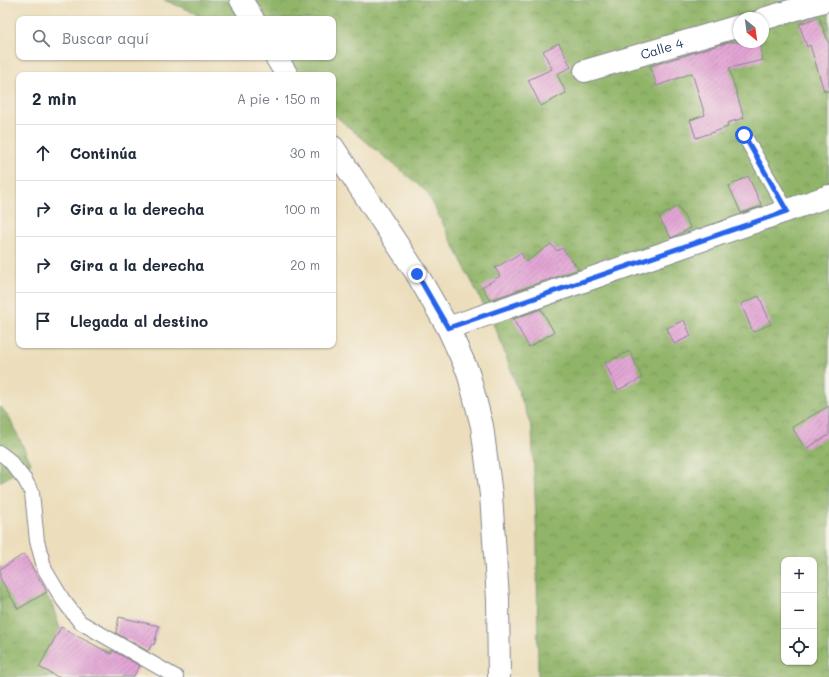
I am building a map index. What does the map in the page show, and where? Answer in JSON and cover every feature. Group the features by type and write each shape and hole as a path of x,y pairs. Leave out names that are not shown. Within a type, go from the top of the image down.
{"street":[{"path":"241,0 251,16"},
{"path":"769,17 827,0"},
{"name":"Calle 4","path":"585,72 733,28"},
{"path":"278,60 285,72"},
{"path":"336,152 417,274 448,328 468,372 482,426 491,495 498,599 500,677"},
{"path":"448,328 829,196"}],"lane":[{"path":"744,135 787,211"},
{"path":"0,453 9,460 25,480 32,493 37,541 45,570 63,600 80,622 176,677"}],"green space":[{"path":"164,0 829,0 829,677 538,677 537,542 532,429 498,334 427,192 336,116 336,72 283,72 268,60 336,60 336,16 198,16 191,11"},
{"path":"0,406 9,417 31,463 0,482"},
{"path":"0,567 32,580 51,602 62,634 80,642 114,652 124,662 133,677 0,677"}],"building":[{"path":"819,17 829,44 829,91 824,91 810,45 807,47 799,24"},
{"path":"729,42 733,42 733,48 761,48 763,60 729,68 744,118 727,123 728,127 696,138 690,120 705,115 692,73 657,86 650,66"},
{"path":"559,43 571,67 557,74 566,93 541,106 528,80 552,69 543,51"},
{"path":"748,176 762,206 741,213 729,186"},
{"path":"678,206 691,228 671,238 659,217"},
{"path":"551,244 557,251 562,248 579,269 490,300 482,287 500,276 495,268 521,253 526,262"},
{"path":"759,296 771,324 753,332 741,304"},
{"path":"541,309 554,332 529,347 513,319"},
{"path":"684,320 691,336 674,344 667,328"},
{"path":"630,351 642,378 618,390 605,363"},
{"path":"829,406 829,435 805,449 792,427"},
{"path":"24,554 47,592 18,609 0,578 0,569"},
{"path":"119,617 159,626 154,645 152,644 148,651 116,633"},
{"path":"61,627 111,654 112,650 140,666 133,677 58,677 39,667"}],"route":[{"path":"417,274 448,328 787,211 782,199 744,135"}]}
